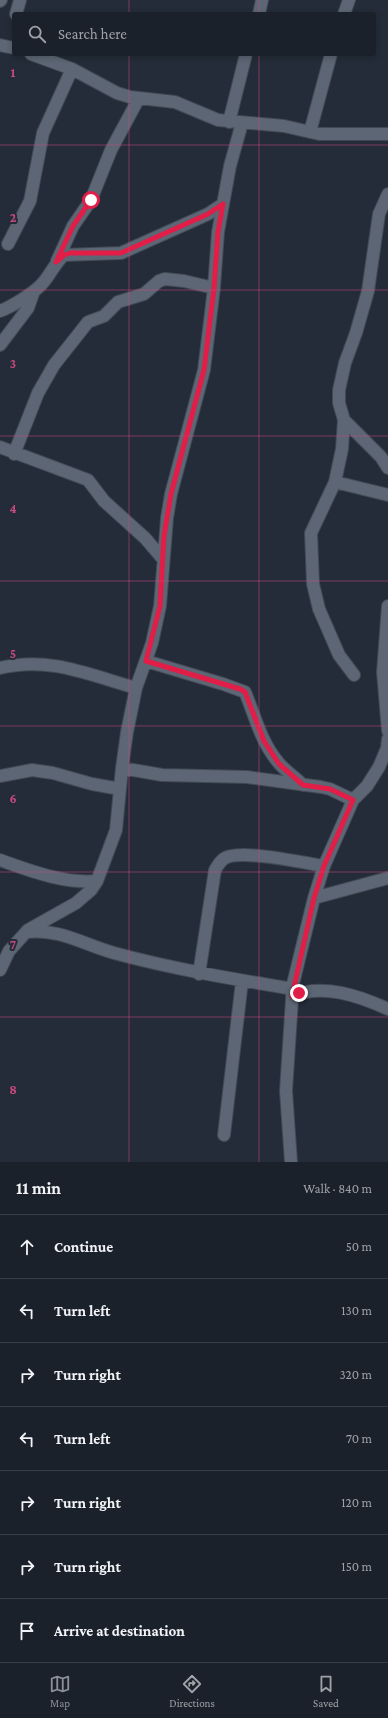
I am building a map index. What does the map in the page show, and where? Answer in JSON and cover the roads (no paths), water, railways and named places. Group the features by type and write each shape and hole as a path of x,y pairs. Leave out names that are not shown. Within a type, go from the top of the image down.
{"street":[{"path":"17,12 20,0"},
{"path":"259,12 262,0"},
{"path":"345,12 349,0"},
{"path":"0,45 12,48"},
{"path":"36,56 72,69 117,93 139,98 175,102 200,114 228,122 284,126 310,132 333,135 360,133 388,134"},
{"path":"228,122 245,56"},
{"path":"310,132 330,56"},
{"path":"8,244 30,201 43,133 72,69"},
{"path":"0,311 34,291 44,281 56,262 73,226 91,200 111,150 139,98"},
{"path":"0,970 10,951 26,932 87,895 97,881 116,830 122,768 136,688 146,661 160,606 163,558 171,494 204,370 214,288 218,232 230,166 242,123"},
{"path":"354,675 339,655 319,609 313,584 311,533 336,482 342,449 344,420 339,403 341,380 368,291 379,214 388,194"},
{"path":"56,262 64,255 70,253 121,253 208,214 223,204"},
{"path":"14,454 38,393 54,365 88,322 104,316 118,302 144,294 159,281 165,279 179,280 214,288"},
{"path":"0,345 28,308 34,291"},
{"path":"344,420 381,457 388,468"},
{"path":"0,447 14,454 88,480 104,501 145,538 163,558"},
{"path":"336,482 388,495"},
{"path":"388,606 383,685 388,731"},
{"path":"146,661 245,692 264,741 272,755 279,764 303,785"},
{"path":"0,668 27,663 55,665 78,670 136,688"},
{"path":"291,1162 286,1091 293,992 314,898 324,866 353,800 367,786 379,767 387,748 388,739"},
{"path":"122,768 162,775 247,777 330,789 353,800"},
{"path":"0,776 32,770 53,773 92,784 120,789"},
{"path":"199,974 215,870 220,862 228,857 249,856 274,858 324,866"},
{"path":"0,860 43,874 73,880 97,881"},
{"path":"314,898 388,878"},
{"path":"26,932 51,931 114,953 199,974 242,981 293,992 309,991 344,993 362,997 388,1008"},
{"path":"224,1136 242,981"}]}
